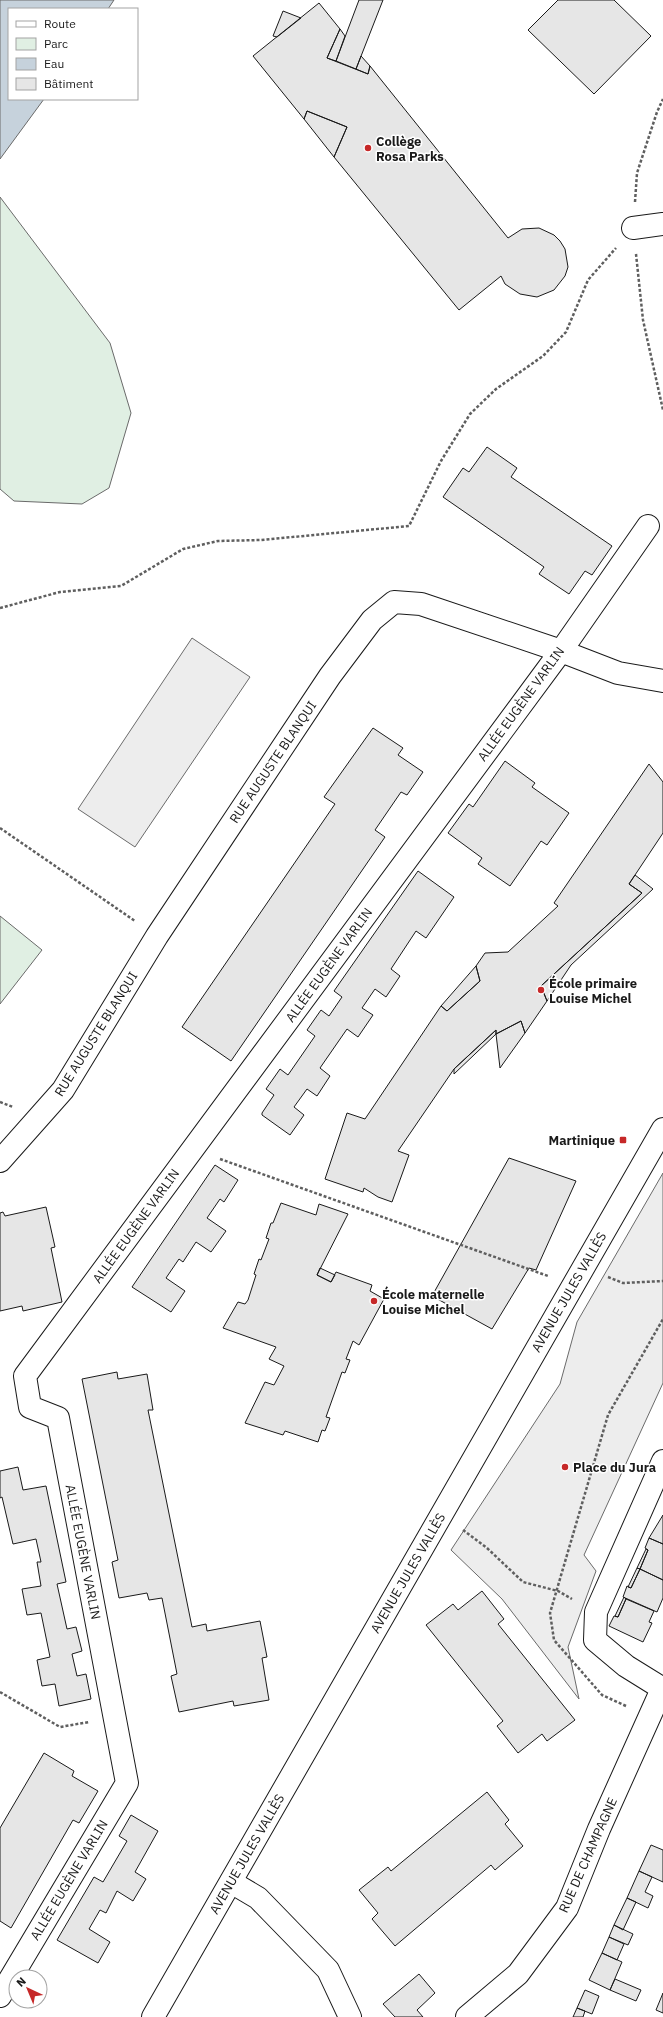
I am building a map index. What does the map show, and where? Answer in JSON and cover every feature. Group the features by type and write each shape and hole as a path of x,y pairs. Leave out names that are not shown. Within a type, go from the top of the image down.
{"street":[{"path":"633,228 663,224"},
{"name":"ALLÉE EUGÈNE VARLIN","path":"0,1996 127,1783 58,1418 30,1407 25,1376 561,651 648,526"},
{"name":"RUE AUGUSTE BLANQUI","path":"0,1161 63,1090 157,936 337,666 372,620 394,602 421,604 561,651 618,673 663,681"},
{"name":"AVENUE JULES VALLÈS","path":"153,2017 663,1129"},
{"path":"663,1461 596,1612 595,1640 626,1666 663,1689"},
{"name":"RUE DE CHAMPAGNE","path":"468,2017 518,1974 567,1908 599,1829 663,1689"},
{"path":"231,1882 258,1898 328,1970 350,2017"}],"path":[{"path":"663,98 637,174 633,228 643,320 663,410"},
{"path":"0,608 60,592 121,586 183,549 218,542 261,540 408,526 441,461 470,414 496,389 543,356 566,332 588,280 633,228"},
{"path":"0,828 157,936"},
{"path":"249,1170 578,1277 623,1283 663,1281"},
{"path":"650,1718 602,1695 554,1640 550,1613 558,1591 608,1415 663,1319"},
{"path":"442,1514 486,1548 523,1582 558,1591 596,1612"},
{"path":"0,1692 60,1727 115,1718"}],"green space":[{"path":"0,197 110,343 131,413 109,488 82,504 14,501 0,489"},
{"path":"0,916 42,950 0,1004"}],"shaded area":[{"path":"192,638 250,677 135,847 78,809"},
{"name":"Place du Jura","path":"663,1173 663,1383 584,1555 596,1571 568,1647 579,1699 502,1599 451,1550 560,1384 577,1322"}],"water":[{"path":"0,0 114,0 109,8 8,8 8,100 43,100 0,159"}],"building":[{"path":"359,0 383,0 356,69 336,61"},
{"path":"558,0 614,0 651,36 594,94 528,30"},
{"path":"319,3 340,29 327,58 368,74 370,66 508,238 522,229 539,228 554,235 560,241 565,249 568,267 565,276 554,290 537,297 520,294 505,284 501,276 459,310 334,157 347,127 307,111 304,119 253,56"},
{"path":"283,11 301,18 277,37 273,36"},
{"path":"340,29 345,36 336,61 327,58"},
{"path":"361,56 370,66 368,74 356,69"},
{"path":"307,111 347,127 334,157 304,119"},
{"path":"487,447 517,468 511,477 612,546 592,575 585,571 569,594 539,574 544,567 443,497 463,468 469,472"},
{"path":"373,728 403,748 398,755 423,772 407,795 401,792 375,830 385,837 231,1061 182,1027 335,804 324,797"},
{"path":"505,761 535,783 532,787 569,813 547,845 541,841 510,886 478,864 482,858 448,833 469,804 473,807"},
{"path":"649,764 663,782 663,833 629,884 642,893 541,986 547,1001 525,1033 521,1021 496,1034 496,1030 454,1069 398,1151 409,1155 392,1202 378,1197 364,1188 363,1192 325,1179 347,1113 365,1119 441,1006 447,1011 480,981 476,966 485,953 508,952 558,906 554,903"},
{"path":"418,871 454,897 426,938 416,931 391,969 400,976 386,997 375,989 362,1008 373,1015 358,1037 347,1029 320,1068 330,1076 317,1096 307,1089 294,1107 304,1115 290,1135 262,1115 274,1095 266,1089 280,1069 288,1075 315,1036 307,1030 321,1010 329,1016 342,997 334,991"},
{"path":"635,875 653,889 571,965 547,1001 541,986 642,893 629,884"},
{"path":"476,966 480,981 447,1011 441,1006"},
{"path":"521,1021 525,1033 500,1068 496,1034"},
{"path":"496,1030 496,1034 454,1074 454,1069"},
{"path":"509,1158 576,1181 536,1270 529,1268 492,1329 432,1296"},
{"path":"215,1165 238,1180 224,1202 220,1199 207,1218 226,1231 211,1252 196,1242 183,1262 179,1259 166,1278 185,1291 171,1312 132,1287"},
{"path":"281,1203 316,1215 319,1204 348,1214 317,1275 331,1282 336,1272 372,1285 370,1291 384,1299 359,1345 353,1341 346,1359 350,1360 345,1373 342,1372 326,1417 330,1418 325,1431 322,1430 318,1442 285,1431 283,1435 245,1423 265,1382 274,1385 284,1366 269,1359 276,1347 223,1328 238,1302 245,1304 248,1300 256,1275 254,1274 259,1259 261,1260 269,1239 266,1238 271,1223 273,1223"},
{"path":"46,1207 55,1247 51,1248 62,1302 23,1311 22,1306 0,1311 0,1213 3,1212 5,1216"},
{"path":"320,1268 335,1275 331,1282 317,1275"},
{"path":"117,1372 118,1379 147,1374 153,1410 148,1410 192,1627 206,1624 207,1631 260,1621 267,1657 262,1658 269,1700 234,1706 233,1701 179,1712 171,1676 177,1674 162,1598 149,1600 147,1593 119,1598 112,1562 118,1560 82,1379"},
{"path":"18,1467 23,1490 46,1486 66,1582 57,1584 67,1629 76,1627 82,1651 72,1654 77,1676 86,1674 91,1699 59,1706 55,1684 42,1686 37,1660 50,1657 41,1613 27,1615 22,1589 41,1586 37,1562 41,1562 36,1539 13,1544 2,1497 0,1498 0,1471"},
{"path":"663,1515 663,1544 649,1538"},
{"path":"649,1538 663,1544 663,1580 640,1569 648,1550 645,1548"},
{"path":"646,1549 648,1550 640,1569 637,1568"},
{"path":"637,1568 640,1569 631,1588 628,1587"},
{"path":"640,1569 663,1580 663,1598 657,1612 623,1597 627,1586 631,1588"},
{"path":"482,1591 504,1619 498,1624 575,1720 547,1741 542,1734 518,1753 497,1726 503,1721 426,1625 453,1604 458,1610"},
{"path":"624,1597 626,1599 618,1617 615,1616"},
{"path":"626,1599 654,1611 649,1622 652,1623 643,1642 609,1626 614,1616 618,1617"},
{"path":"44,1753 74,1771 72,1776 98,1791 79,1823 73,1820 11,1928 0,1921 0,1828"},
{"path":"487,1792 509,1820 505,1824 523,1846 495,1870 491,1865 395,1946 372,1919 378,1913 359,1890 388,1867 391,1871"},
{"path":"131,1815 158,1831 135,1872 146,1879 133,1901 117,1891 106,1913 100,1910 89,1929 110,1942 98,1963 57,1940 94,1877 103,1882 127,1841 119,1836"},
{"path":"651,1845 663,1850 663,1882 639,1871"},
{"path":"639,1871 652,1877 645,1892 653,1896 648,1908 627,1898"},
{"path":"627,1898 636,1902 623,1930 614,1925"},
{"path":"614,1925 633,1934 628,1945 609,1937"},
{"path":"609,1937 624,1944 617,1960 602,1953"},
{"path":"602,1953 622,1962 610,1990 589,1980"},
{"path":"419,1974 435,1993 417,2010 423,2017 395,2017 383,2004"},
{"path":"615,1979 641,1990 636,2001 610,1990"},
{"path":"585,1990 599,1996 592,2014 577,2008"},
{"path":"663,1993 663,2013 656,2010"},
{"path":"577,2008 585,2011 583,2017 573,2017"}],"place":[{"name":"Collège Rosa Parks","path":"368,148"},
{"name":"École primaire Louise Michel","path":"541,990"},
{"name":"Martinique","path":"623,1140"},
{"name":"École maternelle Louise Michel","path":"374,1301"},
{"name":"Place du Jura","path":"565,1467"}]}
